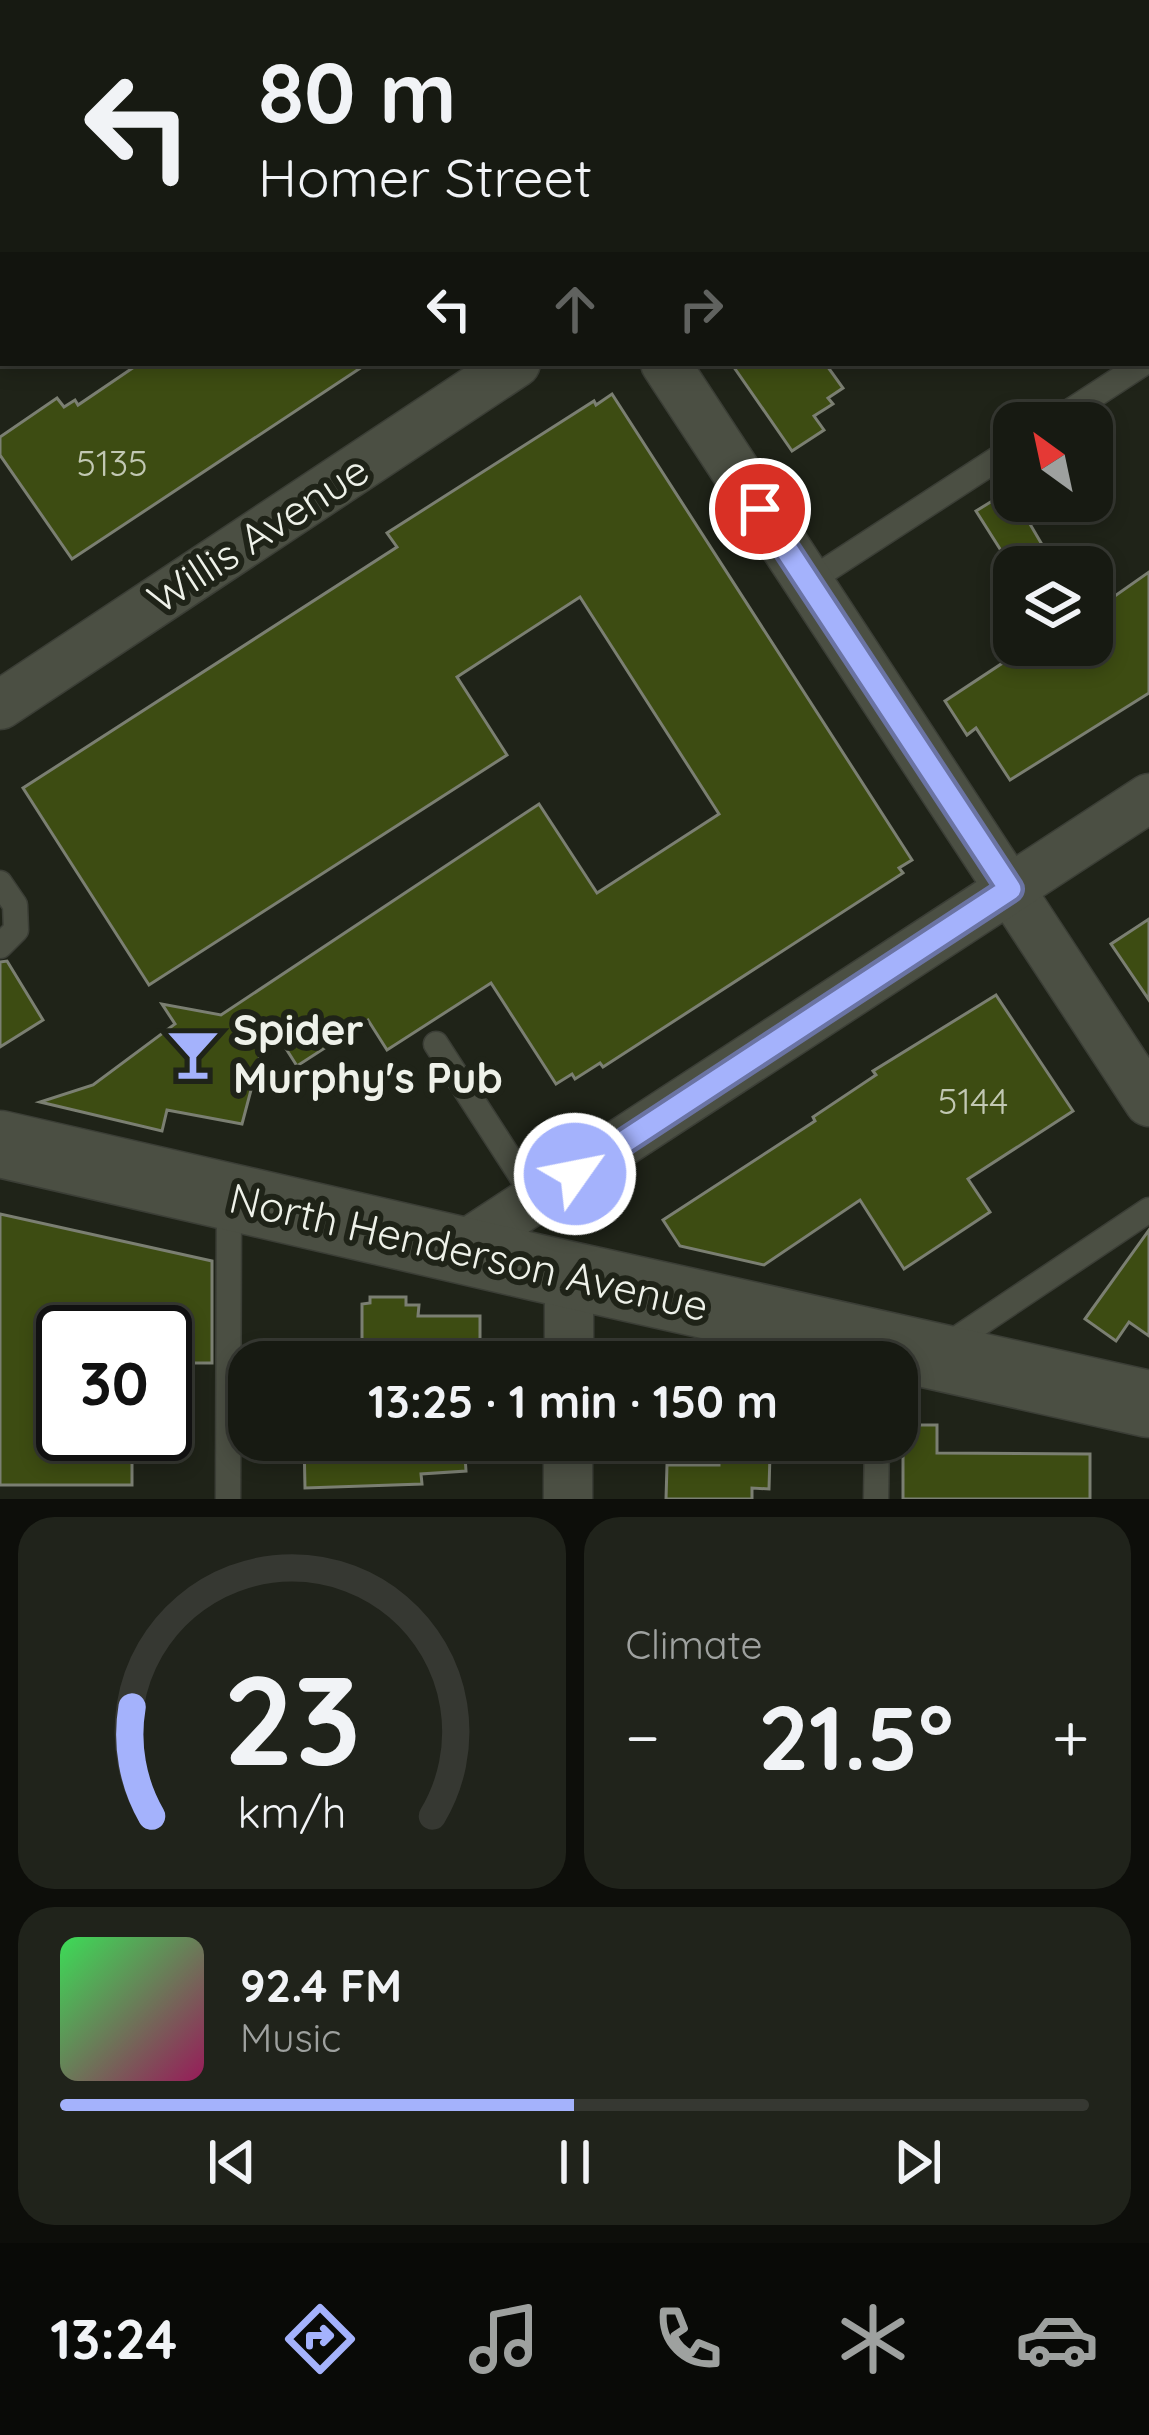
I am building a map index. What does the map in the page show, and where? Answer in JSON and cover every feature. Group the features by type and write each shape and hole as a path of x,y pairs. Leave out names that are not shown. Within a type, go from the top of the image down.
{"street":[{"name":"Willis Avenue","path":"0,705 511,366"},
{"path":"667,366 1149,1102"},
{"path":"460,1248 1149,798"},
{"name":"North Henderson Avenue","path":"0,1144 844,1341"},
{"path":"569,1277 569,1341"},
{"name":"North Henderson Avenue","path":"918,1357 1149,1404"},
{"path":"568,1461 568,1499"}],"lane":[{"path":"1084,402 1140,366"},
{"path":"808,582 993,462"},
{"path":"0,883 15,904 16,930 0,946"},
{"path":"436,1044 536,1199"},
{"path":"228,1499 229,1198"},
{"path":"917,1341 1149,1210"},
{"path":"876,1499 877,1461"}],"building":[{"path":"136,366 363,366 72,559 0,455 0,437 57,398 64,407 75,400 78,405"},
{"path":"733,366 827,366 843,388 828,398 833,404 814,416 824,430 792,451"},
{"path":"612,394 912,860 899,868 903,873 603,1067 600,1063 575,1079 572,1074 556,1084 491,983 387,1050 368,1020 297,1066 269,1022 242,1124 167,1110 162,1131 40,1102 93,1085 175,1024 162,1004 221,1015 539,804 597,893 719,814 580,597 457,677 507,755 149,985 23,788 397,547 387,533"},
{"path":"993,500 993,522 1029,522 1043,546 998,546 976,511"},
{"path":"1149,572 1149,693 1010,780 976,728 967,735 945,701 998,666 1113,666 1113,597"},
{"path":"1149,919 1149,1000 1111,944"},
{"path":"7,961 43,1020 0,1047 0,962"},
{"path":"996,995 1073,1111 968,1179 990,1212 904,1269 860,1200 764,1265 680,1246 663,1220 815,1121 813,1117 876,1075 873,1071"},
{"path":"0,1214 212,1261 212,1363 192,1363 192,1305 36,1305 36,1461 132,1461 132,1485 0,1485"},
{"path":"1149,1230 1149,1336 1129,1322 1116,1341 1085,1319"},
{"path":"370,1297 406,1297 406,1305 419,1305 418,1316 480,1316 480,1341 362,1341 362,1304 370,1303"},
{"path":"918,1425 937,1425 937,1453 1090,1454 1090,1499 903,1499 903,1461 918,1461"},
{"path":"304,1461 465,1461 466,1471 421,1474 422,1484 305,1488"},
{"path":"719,1461 770,1461 769,1489 752,1488 752,1499 666,1499 667,1465 719,1465"}],"place":[{"name":"Spider Murphy's Pub","path":"193,1054"}],"route":[{"path":"575,1174 1010,889 760,509"}]}
